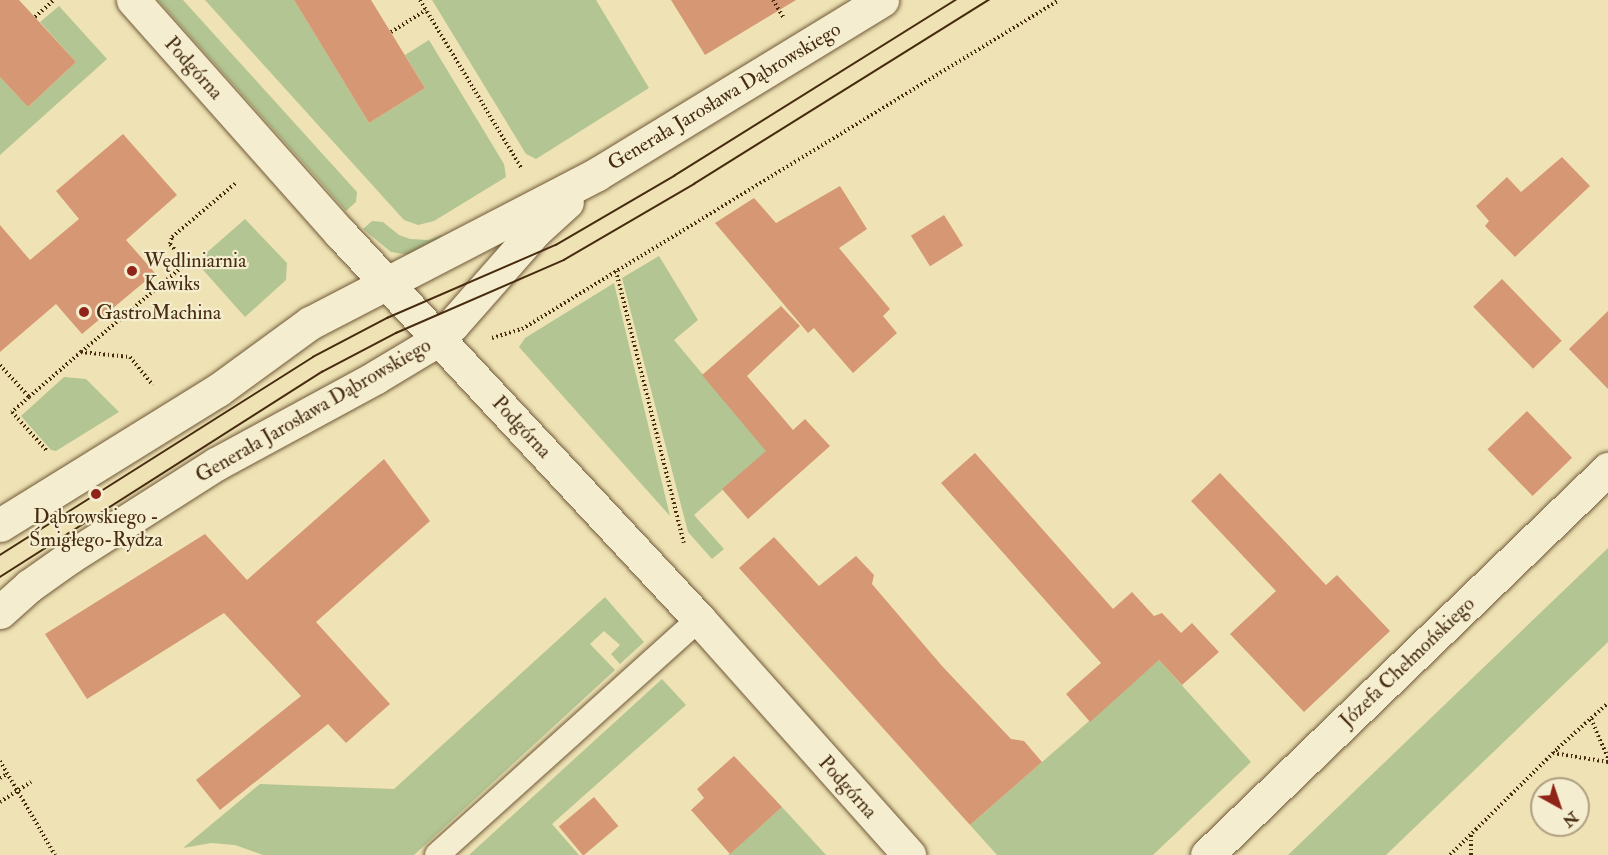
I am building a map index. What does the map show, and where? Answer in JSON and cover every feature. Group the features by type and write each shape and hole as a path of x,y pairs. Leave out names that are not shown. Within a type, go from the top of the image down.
{"street":[{"name":"Podgórna","path":"133,0 325,216 439,336 699,619 909,855"},
{"name":"Generała Jarosława Dąbrowskiego","path":"0,525 218,390 310,323 597,174 882,0"},
{"name":"Generała Jarosława Dąbrowskiego","path":"0,612 29,586 70,557 216,464 376,377 439,336 453,324 535,231 597,174"},
{"name":"Józefa Chełmońskiego","path":"1206,855 1608,469"}],"lane":[{"path":"437,855 699,619"}],"path":[{"path":"35,17 54,0"},
{"path":"420,0 522,169"},
{"path":"773,0 785,21"},
{"path":"522,329 1059,0"},
{"path":"391,32 426,10"},
{"path":"50,455 12,412 182,267 183,259 170,244 172,237 236,183"},
{"path":"616,271 684,543"},
{"path":"81,352 130,357 155,389"},
{"path":"0,365 29,397"},
{"path":"1450,855 1552,753 1608,703"},
{"path":"1552,753 1608,760 1591,719"},
{"path":"0,761 55,855"},
{"path":"0,778 7,774"},
{"path":"0,802 31,782"},
{"path":"1471,834 1471,855"}],"green space":[{"path":"158,0 183,0 357,192 356,202 346,211"},
{"path":"205,0 294,0 369,123 425,88 405,55 429,40 504,164 506,177 434,221 418,225 404,220"},
{"path":"432,0 596,0 649,88 536,159 526,154"},
{"path":"59,6 107,59 0,155 0,77 28,107 76,62 40,22"},
{"path":"245,219 287,263 286,280 245,317 196,262"},
{"path":"372,221 383,222 399,235 410,239 429,240 441,235 444,241 410,255 391,252 363,229"},
{"path":"659,256 698,320 674,340 767,451 694,515 724,549 712,559 688,532 622,278"},
{"path":"614,283 670,516 519,347 525,338"},
{"path":"64,377 86,379 119,412 56,451 51,450 21,416"},
{"path":"1608,548 1608,642 1386,855 1288,855"},
{"path":"605,597 644,642 620,664 611,654 620,645 604,631 590,644 615,670 414,855 263,855 235,845 211,843 183,848 260,784 394,789"},
{"path":"1159,660 1251,762 1153,855 997,855 970,825"},
{"path":"662,679 686,705 552,824 579,855 469,855"},
{"path":"782,807 826,855 728,855"}],"building":[{"path":"0,0 19,0 76,62 28,107 0,77"},
{"path":"294,0 371,0 425,88 369,123"},
{"path":"671,0 796,0 705,55"},
{"path":"123,134 177,195 126,240 155,273 82,334 56,304 0,352 0,225 30,260 79,219 56,191"},
{"path":"1562,157 1590,186 1515,257 1485,226 1489,221 1476,206 1507,177 1521,192"},
{"path":"840,186 867,229 839,248 890,309 883,316 897,333 853,373 814,328 808,333 715,223 754,198 776,223"},
{"path":"944,215 963,246 930,266 911,236"},
{"path":"1502,279 1562,341 1533,369 1473,307"},
{"path":"781,306 800,326 747,376 793,430 805,419 830,446 748,519 722,489 766,451 702,375"},
{"path":"1608,311 1608,389 1569,349"},
{"path":"1527,411 1572,458 1533,496 1487,449"},
{"path":"975,453 1113,609 1132,592 1154,616 1162,613 1181,633 1192,623 1219,652 1182,685 1159,660 1090,722 1066,694 1101,663 941,483"},
{"path":"384,459 430,521 316,622 390,704 346,743 328,724 220,810 196,780 301,696 224,613 87,699 45,634 205,534 247,580"},
{"path":"1220,473 1326,585 1337,575 1390,631 1304,712 1230,634 1276,591 1191,501"},
{"path":"774,537 819,586 856,556 874,575 872,584 942,666 1011,739 1024,741 1042,762 970,825 739,568"},
{"path":"734,756 782,807 730,854 691,810 704,798 697,789"},
{"path":"594,797 618,826 584,855 559,827"}],"tram line":[{"path":"0,555 313,357 387,318 556,245 674,176 956,0"},
{"path":"0,577 322,372 396,333 564,260 694,184 989,0"}],"place":[{"name":"Wędliniarnia Kawiks","path":"132,271"},
{"name":"GastroMachina","path":"84,312"},
{"name":"Dąbrowskiego - Śmigłego-Rydza","path":"96,494"}]}
